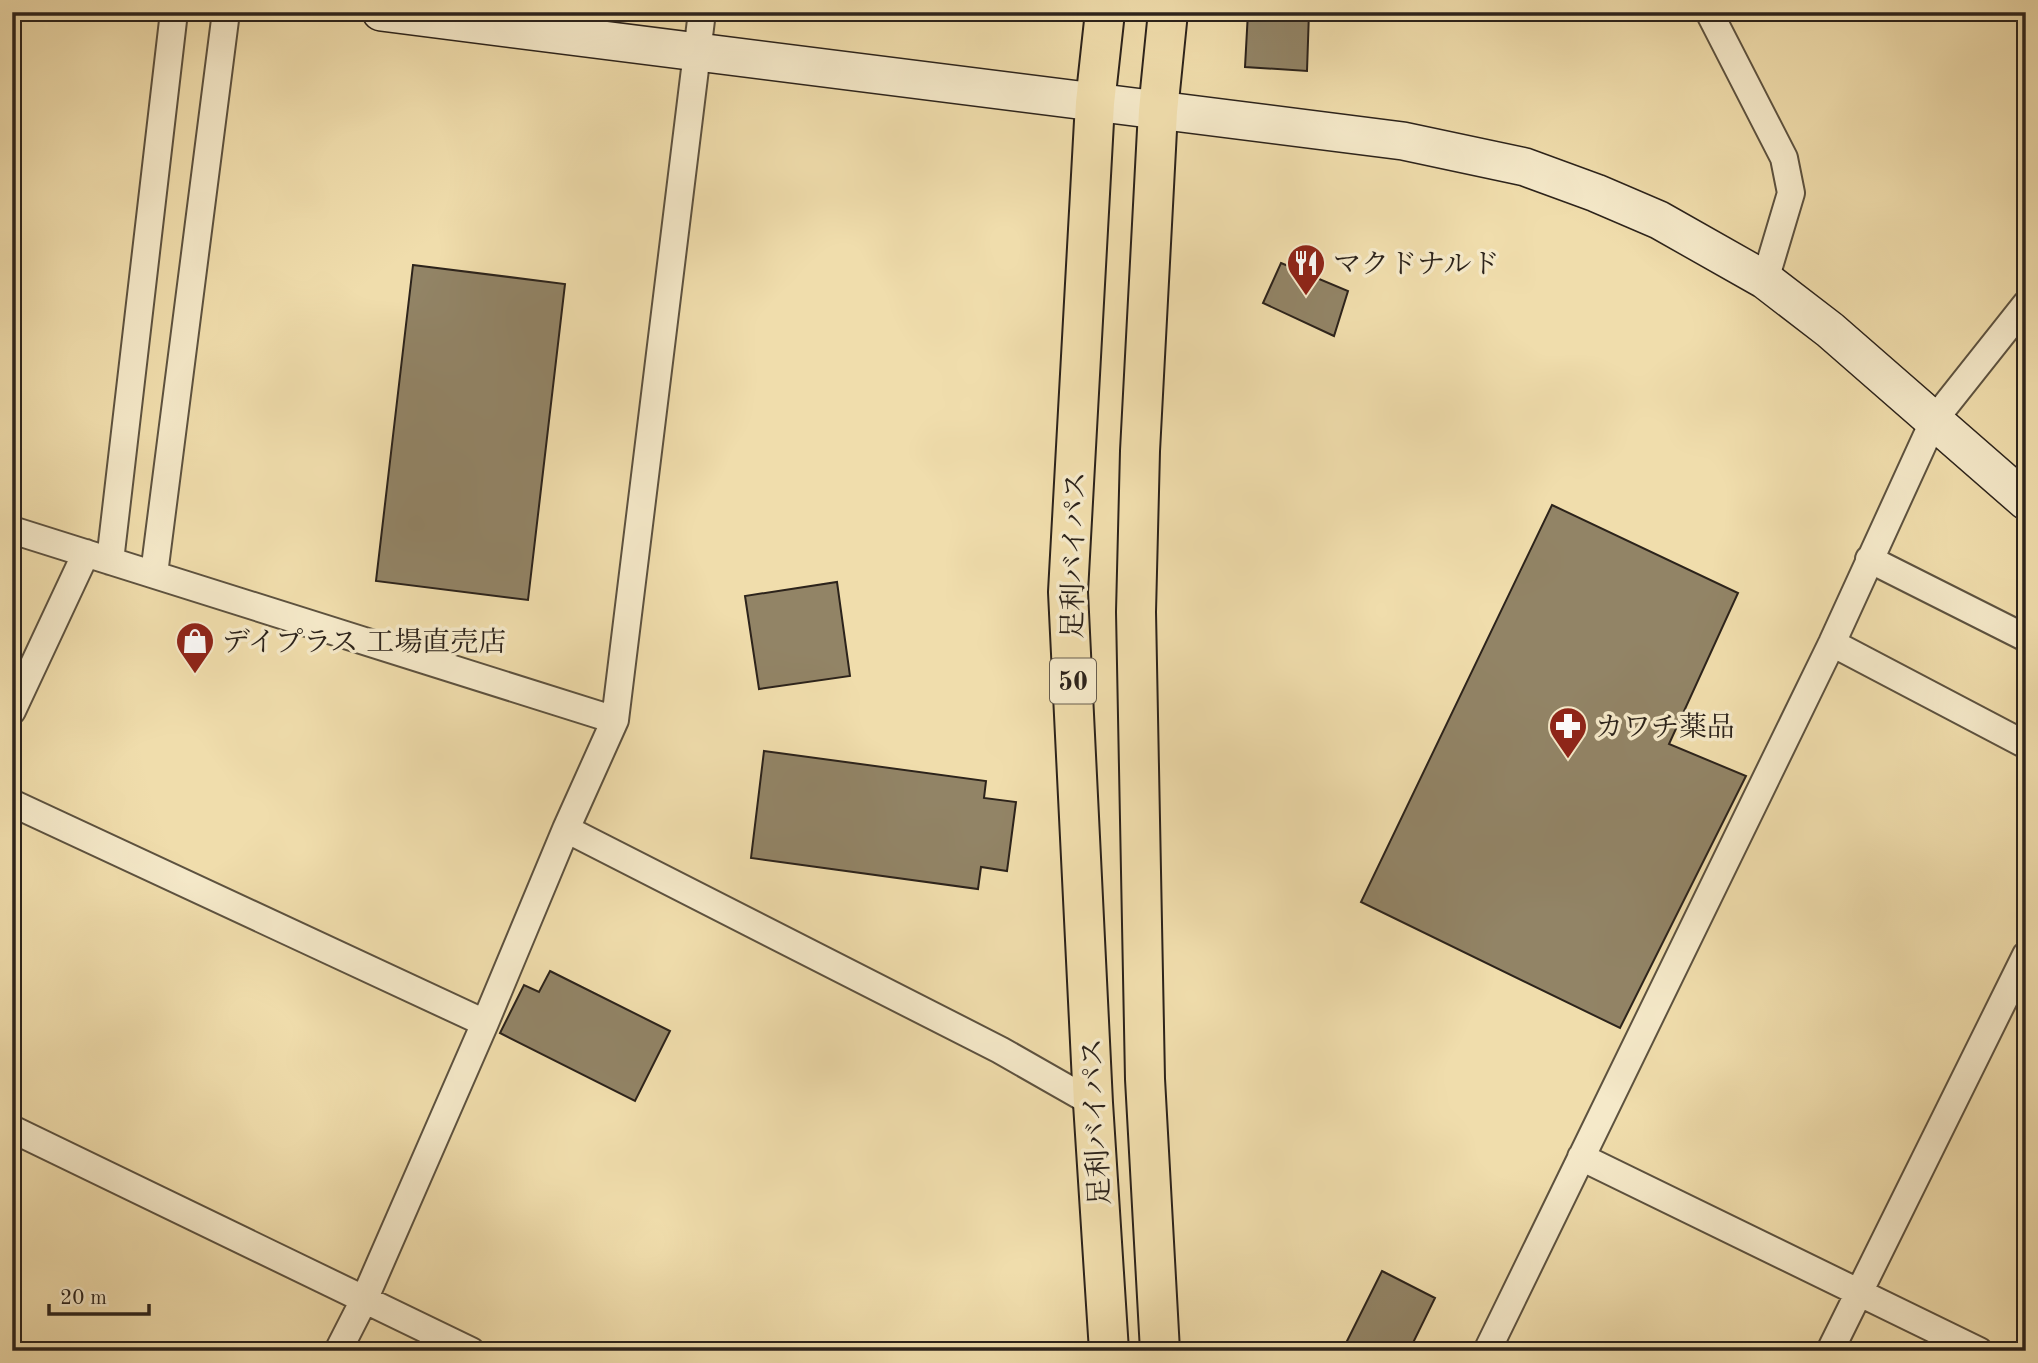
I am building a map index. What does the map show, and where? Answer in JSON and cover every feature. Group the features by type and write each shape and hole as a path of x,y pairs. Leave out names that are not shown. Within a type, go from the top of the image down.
{"highway":[{"name":"足利バイパス","path":"1105,12 1095,103 1068,592 1093,1103 1109,1351"},
{"name":"足利バイパス","path":"1160,1351 1145,1079 1136,611 1140,451 1158,111 1168,12"}],"street":[{"path":"12,711 98,557 174,12"},
{"path":"154,575 226,12"},
{"path":"381,12 1403,141 1525,167 1659,220 1765,280 1830,330 2026,501"},
{"path":"338,1351 364,1300 615,720 702,12"},
{"path":"1709,12 1784,158 1791,193 1765,280"},
{"path":"1487,1351 1832,643 1934,420 2026,304"},
{"path":"12,530 615,720"},
{"path":"1869,559 2026,638"},
{"path":"1832,643 2026,745"},
{"path":"12,803 485,1023"},
{"path":"566,829 1000,1050 1093,1103"},
{"path":"1830,1351 2026,955"},
{"path":"12,1129 471,1351"},
{"path":"1581,1157 1979,1351"}],"building":[{"path":"1248,12 1309,12 1307,71 1245,67"},
{"name":"マクドナルド","path":"1281,263 1348,291 1334,336 1263,303"},
{"path":"413,265 565,284 528,600 376,581"},
{"name":"カワチ薬品","path":"1552,505 1738,593 1669,744 1746,776 1620,1028 1361,902"},
{"path":"837,582 850,676 759,689 745,596"},
{"path":"764,751 986,781 984,798 1016,802 1007,871 981,867 978,889 751,858"},
{"path":"550,971 670,1031 635,1101 500,1033 524,985 539,992"},
{"path":"1382,1271 1435,1298 1409,1351 1342,1351"}],"place":[{"name":"マクドナルド","path":"1306,297"},
{"name":"デイプラス 工場直売店","path":"195,675"},
{"name":"カワチ薬品","path":"1568,760"}]}
